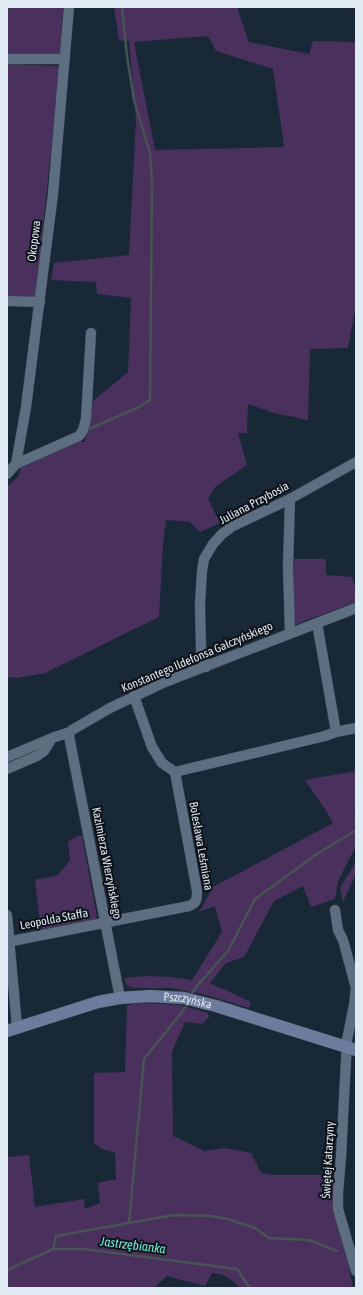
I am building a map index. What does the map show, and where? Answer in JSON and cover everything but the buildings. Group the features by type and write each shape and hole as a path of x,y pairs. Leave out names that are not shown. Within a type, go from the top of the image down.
{"street":[{"name":"Okopowa","path":"16,464 26,407 53,194 69,7"},
{"path":"7,59 65,59"},
{"path":"7,302 40,302"},
{"path":"7,474 16,464 79,436 83,430 86,419 91,333"},
{"name":"Juliana Przybosia","path":"206,667 202,650 200,604 204,559 213,544 222,534 233,526 290,499 356,462"},
{"path":"290,499 288,566 290,633"},
{"name":"Konstantego Ildefonsa Gałczyńskiego","path":"7,757 70,732 134,696 356,608"},
{"path":"316,623 336,732"},
{"path":"134,696 152,747 162,763 175,772 356,728"},
{"name":"Kazimierza Wierzyńskiego","path":"70,732 69,736 120,998"},
{"path":"7,769 37,756 44,751 52,738"},
{"name":"Bolesława Leśmiana","path":"105,923 189,906 194,904 196,901 197,891 175,772"},
{"path":"335,910 338,930 343,940 356,988 347,1040 351,1049"},
{"path":"7,915 8,942"},
{"name":"Leopolda Staffa","path":"8,942 105,923"},
{"name":"Pszczyńska","path":"8,942 12,1029 98,1002 120,998 150,996 184,998 216,1006 351,1049"},
{"name":"Świętej Katarzyny","path":"351,1049 338,1192 338,1209 356,1271"}],"shaded area":[{"path":"7,7 63,7 60,54 7,54"},
{"path":"114,7 237,7 250,46 249,42 309,54 313,41 356,42 356,304 348,348 310,349 308,420 274,413 248,404 247,433 238,433 247,465 215,487 208,499 220,523 200,532 190,522 166,520 163,544 159,617 45,673 17,678 7,677 7,487 18,477 21,467 66,442 85,442 92,402 128,372 131,298 97,294 96,282 51,280 54,263 129,255 136,120 129,40 119,41","holes":["208,36 216,51 273,69 284,147 155,150 134,42"]},
{"path":"7,64 57,66 60,70 35,297 7,297"},
{"path":"293,559 326,559 326,575 352,577 356,591 356,602 294,625"},
{"path":"356,771 356,811 352,813 356,813 356,846 338,881 335,899 311,907 303,886 274,901 244,957 226,963 210,983 251,1002 249,1008 206,995 172,988 133,988 127,985 124,978 141,976 158,976 192,980 222,932 215,906 199,912 213,887 333,823 305,780"},
{"path":"78,836 82,836 97,916 94,922 41,932 35,880 58,875 70,860 68,842"},
{"path":"356,862 356,874 343,902 340,888"},
{"path":"141,1003 181,1005 208,1013 209,1017 202,1024 185,1022 172,1052 173,1136 204,1151 225,1148 251,1153 261,1173 272,1175 331,1175 353,1288 240,1288 228,1278 220,1274 212,1273 205,1286 167,1276 154,1288 7,1288 7,1157 29,1155 35,1207 84,1199 85,1209 100,1203 98,1183 116,1179 115,1153 102,1149 94,1143 94,1073 125,1072 127,1005"}],"waterway":[{"path":"89,429 137,408 150,400 152,182 150,153 134,100 127,56 122,7"},
{"path":"192,993 228,951 255,899 317,854 356,830"},
{"path":"129,1223 144,1059 185,1007"},
{"path":"53,1249 56,1236 174,1215 210,1216 228,1219 255,1228 269,1238 309,1240 337,1251"},
{"name":"Jastrzębianka","path":"7,1270 53,1249 84,1249 237,1269 250,1288"}]}
